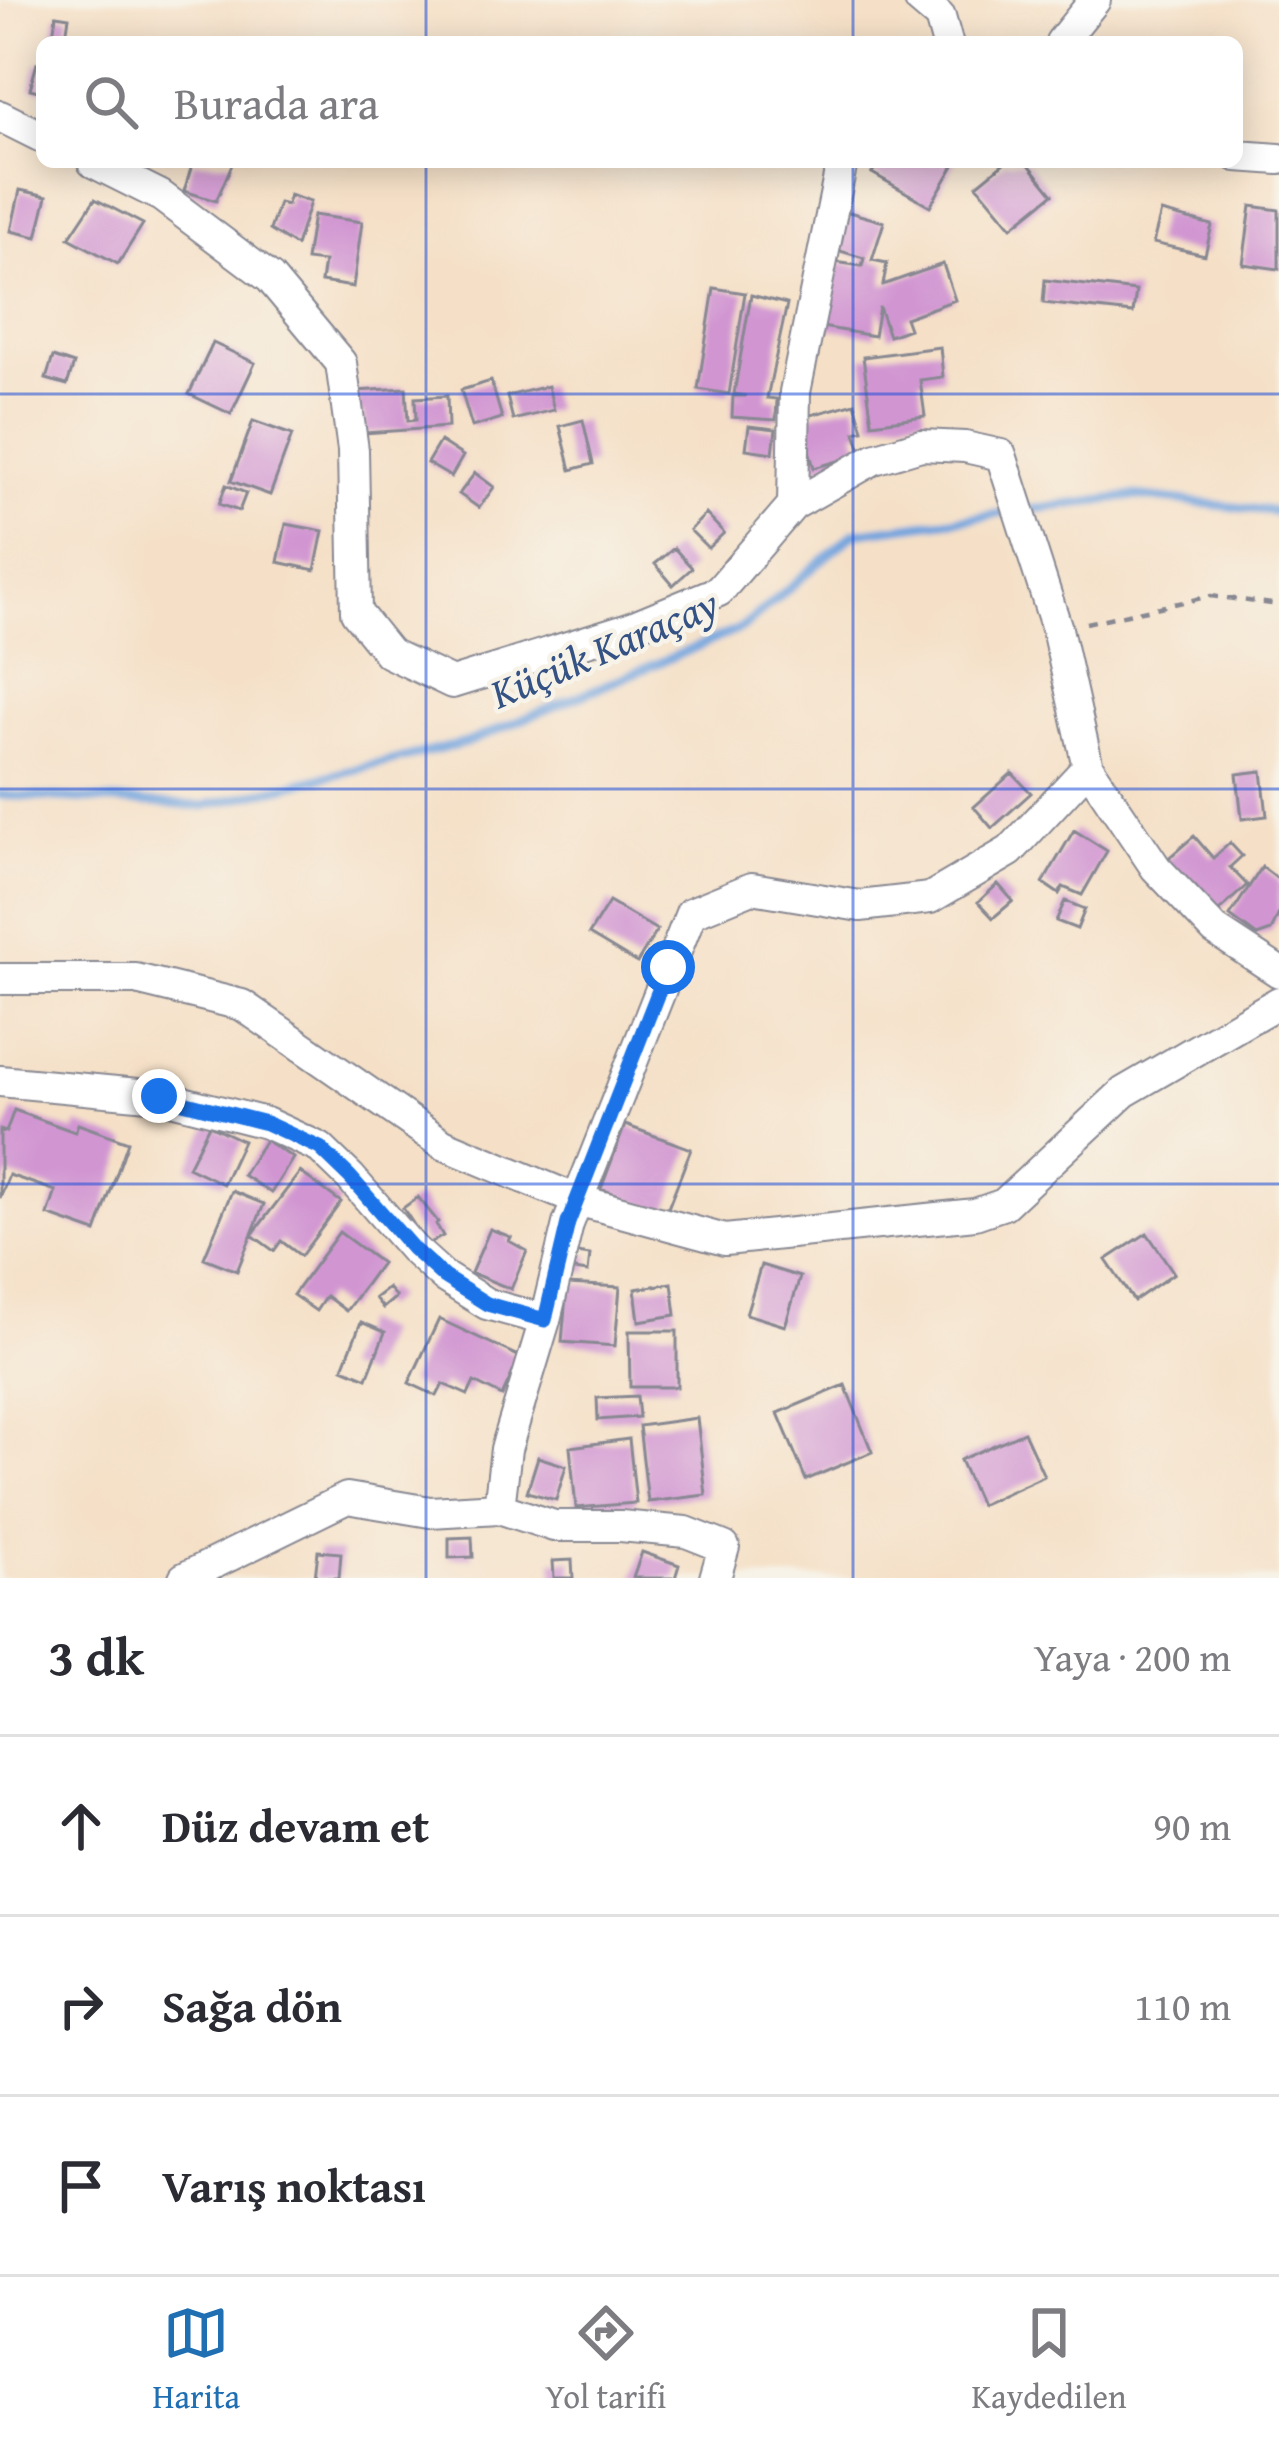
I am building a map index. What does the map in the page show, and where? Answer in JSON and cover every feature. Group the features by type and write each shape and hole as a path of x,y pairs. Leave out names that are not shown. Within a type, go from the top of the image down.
{"street":[{"path":"920,0 940,17 945,36"},
{"path":"1065,36 1095,0"},
{"path":"0,116 36,134"},
{"path":"1243,156 1279,159"},
{"path":"105,168 161,196 270,278 341,363 353,449 356,612 389,653 452,683 629,628 719,591 793,505 874,459 921,446 965,447 1000,455 1057,629 1088,767 1156,868 1215,930 1279,972"},
{"path":"793,505 795,392 841,168"},
{"path":"499,1508 506,1449 568,1223 691,913 752,888 860,906 930,898 1010,851 1088,767"},
{"path":"0,980 136,979 242,1005 443,1144 577,1200 725,1240 975,1214 1004,1204 1124,1092 1279,1002"},
{"path":"0,1081 159,1096 266,1123 320,1148 444,1277 487,1304 545,1320"},
{"path":"184,1578 347,1498 430,1513 499,1508 554,1526 686,1532 724,1547 715,1578"}],"path":[{"path":"1057,629 1211,596 1279,605"}],"building":[{"path":"56,15 69,17 66,36 53,36"},
{"path":"191,168 230,168 216,201 184,191"},
{"path":"875,168 952,168 930,206 872,173"},
{"path":"998,168 1032,168 1053,194 1012,227 977,185"},
{"path":"20,190 47,196 37,237 11,231"},
{"path":"289,195 310,202 296,246 270,230 279,203 287,205"},
{"path":"95,199 143,224 118,264 69,238"},
{"path":"1251,206 1279,210 1279,269 1243,264"},
{"path":"842,210 884,222 872,260 887,263 883,285 943,264 955,300 905,318 909,329 889,336 879,307 874,336 816,326 828,261 862,266 864,258 830,248"},
{"path":"1161,212 1212,225 1205,255 1153,243"},
{"path":"313,215 362,222 353,287 321,282 324,262 306,260"},
{"path":"1045,280 1136,291 1133,313 1043,303"},
{"path":"714,288 745,293 729,394 698,389"},
{"path":"751,295 787,304 767,398 777,399 776,420 732,417 733,396 746,396 734,394"},
{"path":"213,343 255,363 231,414 189,394"},
{"path":"940,347 943,377 920,380 925,416 872,423 863,357"},
{"path":"53,357 74,364 67,385 46,379"},
{"path":"491,381 502,418 472,427 461,390"},
{"path":"548,386 554,410 513,420 507,396"},
{"path":"406,388 408,421 416,420 415,398 447,396 448,427 365,433 363,413 357,413 356,391"},
{"path":"855,403 863,430 855,432 862,454 814,468 800,418"},
{"path":"583,420 593,464 571,470 560,426"},
{"path":"253,421 292,435 270,495 231,481"},
{"path":"749,426 776,429 773,453 746,449"},
{"path":"440,441 463,456 451,477 427,463"},
{"path":"475,473 494,487 479,508 459,494"},
{"path":"226,485 246,493 239,511 219,504"},
{"path":"706,514 724,533 708,548 690,530"},
{"path":"286,524 323,531 315,570 278,562"},
{"path":"674,548 692,568 673,585 655,564"},
{"path":"1262,771 1267,816 1242,819 1237,774"},
{"path":"1012,773 1031,793 992,828 974,807"},
{"path":"1074,830 1107,851 1082,895 1063,887 1059,894 1043,883"},
{"path":"1194,836 1213,858 1230,843 1242,856 1230,867 1247,885 1218,912 1164,862"},
{"path":"1262,867 1279,880 1279,913 1271,931 1257,936 1230,916"},
{"path":"998,884 1013,901 993,918 978,902"},
{"path":"1065,901 1085,909 1077,929 1056,921"},
{"path":"609,902 657,930 637,963 589,934"},
{"path":"14,1110 75,1132 78,1124 128,1142 96,1232 48,1215 56,1191 9,1175 0,1198 0,1130 6,1132"},
{"path":"209,1125 243,1141 223,1184 188,1167"},
{"path":"625,1125 691,1149 666,1213 601,1189"},
{"path":"265,1140 293,1158 271,1193 243,1175"},
{"path":"300,1172 341,1202 301,1256 281,1241 274,1251 252,1235"},
{"path":"232,1191 264,1204 237,1271 204,1258"},
{"path":"418,1197 443,1236 427,1245 403,1208"},
{"path":"490,1229 511,1237 509,1241 527,1251 511,1289 471,1273"},
{"path":"339,1232 381,1263 346,1311 326,1296 316,1311 293,1295"},
{"path":"1147,1233 1174,1273 1134,1301 1106,1260"},
{"path":"570,1252 590,1255 588,1272 567,1269"},
{"path":"761,1265 800,1277 785,1326 746,1314"},
{"path":"672,1283 676,1315 639,1321 635,1289"},
{"path":"567,1284 620,1287 615,1346 562,1342"},
{"path":"388,1288 396,1297 383,1308 375,1298"},
{"path":"439,1319 520,1357 502,1396 474,1382 468,1395 443,1384 437,1396 409,1383"},
{"path":"361,1322 385,1332 367,1378 343,1368"},
{"path":"629,1331 677,1331 677,1387 630,1387"},
{"path":"845,1385 872,1452 806,1480 778,1413"},
{"path":"637,1396 639,1417 598,1420 597,1398"},
{"path":"697,1418 706,1495 648,1502 639,1426"},
{"path":"1024,1432 1044,1476 980,1505 960,1460"},
{"path":"629,1439 636,1503 576,1508 570,1447"},
{"path":"538,1457 566,1466 556,1500 527,1492"},
{"path":"472,1537 473,1557 449,1558 449,1538"},
{"path":"318,1551 341,1553 339,1578 315,1578"},
{"path":"642,1552 679,1565 675,1578 633,1578"},
{"path":"572,1560 573,1578 554,1578 553,1561"}],"waterway":[{"name":"Küçük Karaçay","path":"0,795 203,806 466,743 742,628 854,533 1134,496 1279,512"}],"route":[{"path":"159,1096 266,1123 320,1148 444,1277 487,1304 545,1320 568,1223 668,967"}]}
